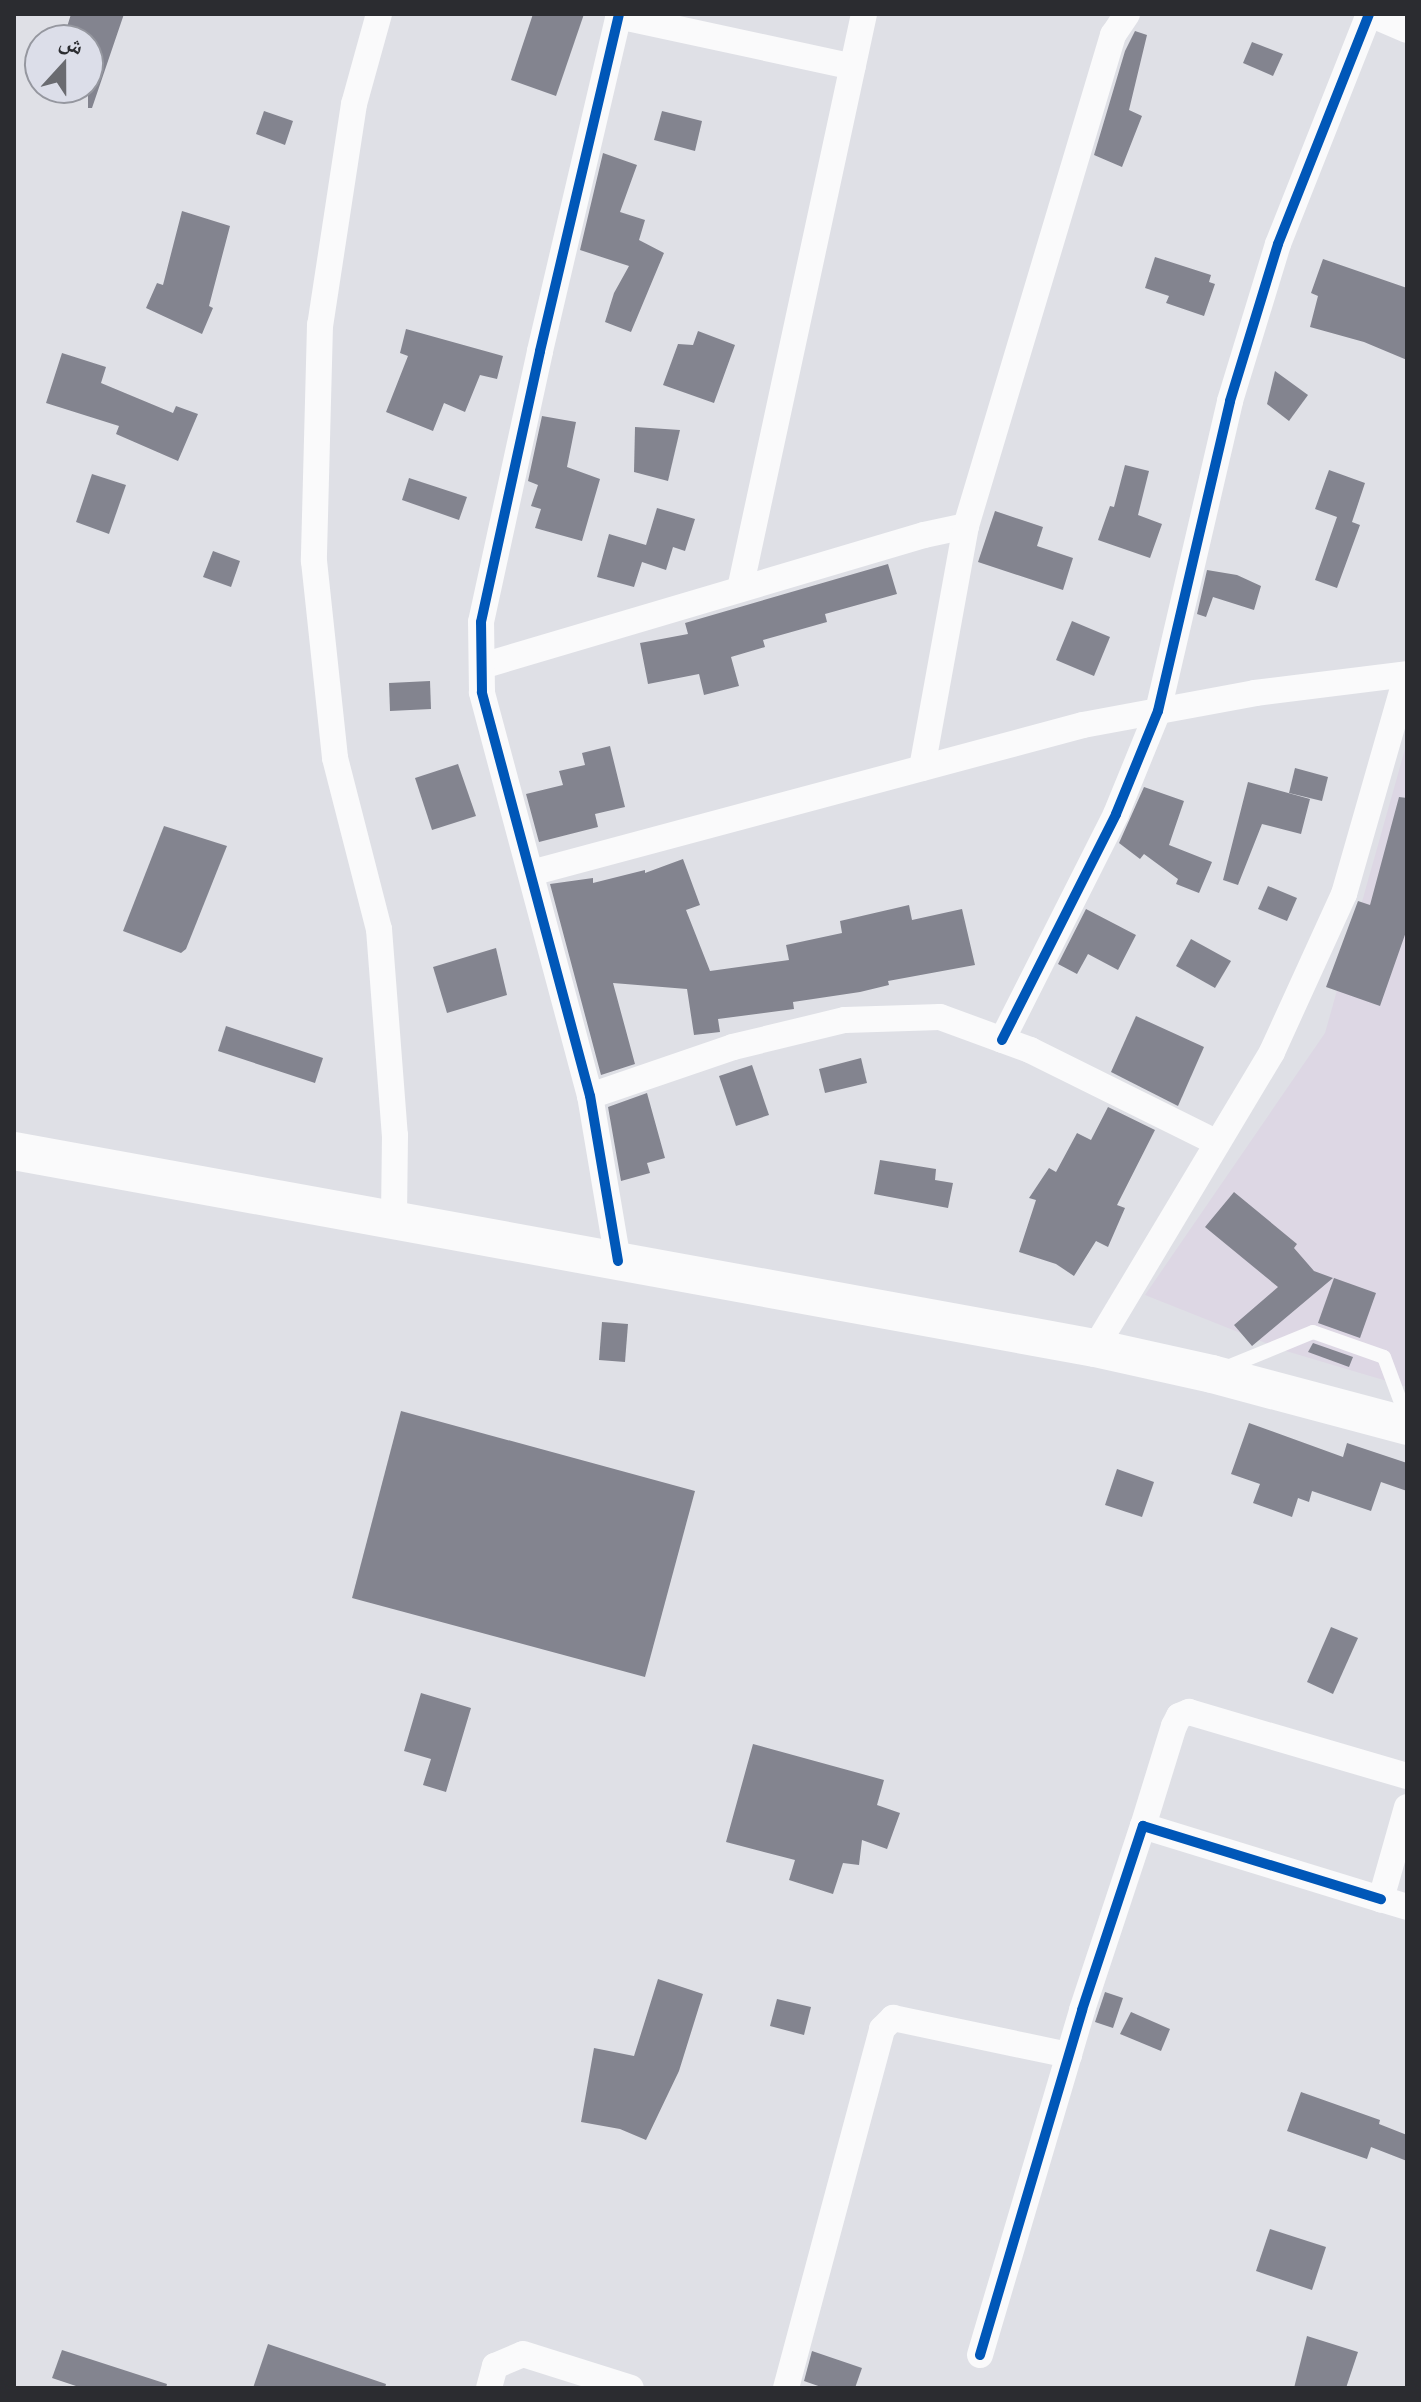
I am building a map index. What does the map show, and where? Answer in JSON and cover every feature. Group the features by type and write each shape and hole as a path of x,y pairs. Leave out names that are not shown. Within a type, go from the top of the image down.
{"main road":[{"path":"14,1151 1095,1348 1212,1374 1407,1426"}],"street":[{"path":"379,14 354,104 320,325 314,561 335,758 379,929 395,1135 394,1220"},
{"path":"740,589 864,14"},
{"path":"922,768 966,526 1113,35 1127,14"},
{"path":"1002,1040 1116,814 1158,711 1230,401 1278,244 1369,14 1407,30"},
{"path":"618,1261 590,1096 482,692 481,622 618,15 853,67"},
{"path":"482,666 966,526"},
{"path":"531,873 1083,725 1255,693 1407,674 1344,894 1272,1052 1095,1348"},
{"path":"590,1096 733,1047 845,1020 940,1017 1030,1050 1217,1143"},
{"path":"980,2355 1069,2055 1179,1716 1189,1712 1407,1776"},
{"path":"1381,1899 1407,1807"},
{"path":"1143,1826 1407,1907"},
{"path":"786,2388 882,2029 893,2018 1069,2055"},
{"path":"489,2388 495,2366 523,2354 631,2388"}],"lane":[{"path":"1212,1374 1313,1332 1384,1357 1407,1419"}],"shaded area":[{"path":"1407,742 1407,1387 1286,1351 1145,1295 1325,1033"}],"building":[{"path":"71,14 124,14 104,73 104,24 68,24"},
{"path":"533,14 584,14 556,96 511,80"},
{"path":"1135,31 1147,35 1129,110 1142,116 1122,167 1094,155 1125,51"},
{"path":"1252,42 1283,54 1273,76 1243,63"},
{"path":"264,111 293,121 285,145 256,134"},
{"path":"662,111 702,121 695,151 654,140"},
{"path":"603,153 637,165 620,212 645,220 639,240 664,253 631,332 605,322 614,293 629,266 580,250"},
{"path":"182,211 230,226 209,306 213,308 202,334 146,308 157,283 163,285"},
{"path":"1155,257 1211,275 1209,282 1215,284 1204,316 1166,303 1169,296 1145,288"},
{"path":"1323,259 1407,288 1407,360 1364,342 1310,327 1318,296 1311,293"},
{"path":"406,329 503,356 497,379 480,375 465,412 444,403 433,431 386,412 408,356 400,353"},
{"path":"698,331 735,345 714,403 663,385 678,344 693,345"},
{"path":"62,353 106,367 101,383 173,413 176,406 198,414 178,461 116,434 119,426 46,403"},
{"path":"1275,371 1308,395 1289,421 1267,404"},
{"path":"542,416 576,422 567,467 600,479 582,541 535,528 541,509 531,506 538,485 528,481"},
{"path":"635,427 680,430 668,481 634,472"},
{"path":"1125,465 1149,471 1138,515 1162,524 1150,558 1098,540 1110,506 1114,507"},
{"path":"1329,470 1365,483 1352,522 1360,525 1337,588 1315,580 1337,517 1315,509"},
{"path":"92,474 126,485 109,534 76,522"},
{"path":"409,478 467,497 459,520 402,500"},
{"path":"657,508 695,519 685,551 673,547 666,570 642,562 634,587 597,577 609,534 646,545"},
{"path":"995,511 1043,527 1037,546 1073,558 1063,590 978,562"},
{"path":"213,551 240,561 231,587 203,577"},
{"path":"888,564 897,594 825,614 827,622 763,640 765,647 731,657 739,686 704,695 699,674 648,684 640,643 688,634 685,623"},
{"path":"1207,570 1237,575 1261,586 1254,610 1213,597 1206,617 1197,614"},
{"path":"1072,621 1110,637 1094,676 1056,660"},
{"path":"430,681 431,709 390,711 389,683"},
{"path":"610,746 625,807 595,814 598,827 539,842 526,794 563,785 559,771 585,765 582,753"},
{"path":"458,764 476,816 432,830 415,778"},
{"path":"1295,768 1328,777 1322,801 1289,793"},
{"path":"1248,782 1310,799 1301,834 1262,824 1238,885 1223,880"},
{"path":"1144,787 1184,801 1169,845 1212,862 1199,893 1176,884 1178,879 1144,854 1140,859 1119,843"},
{"path":"1399,797 1407,798 1407,929 1380,1006 1326,987 1358,901 1370,905"},
{"path":"164,826 227,846 186,949 181,953 123,931"},
{"path":"683,859 700,905 686,910 710,971 789,960 786,945 842,933 840,921 909,905 912,920 962,909 975,965 888,981 889,985 860,992 793,1002 794,1009 718,1019 720,1032 694,1035 687,989 613,983 635,1064 601,1075 550,884 593,878 593,883 645,870 645,873"},
{"path":"1268,886 1297,898 1287,921 1258,909"},
{"path":"1086,909 1136,935 1118,970 1088,954 1077,974 1058,964"},
{"path":"1191,939 1231,961 1215,988 1176,966"},
{"path":"496,948 507,995 447,1013 433,967"},
{"path":"1136,1016 1204,1047 1178,1106 1111,1072"},
{"path":"226,1026 323,1058 315,1083 218,1051"},
{"path":"861,1058 867,1083 825,1093 819,1069"},
{"path":"752,1065 769,1115 736,1126 719,1076"},
{"path":"647,1093 665,1158 647,1163 650,1173 621,1181 608,1107"},
{"path":"1108,1107 1155,1130 1117,1205 1125,1208 1108,1247 1096,1241 1074,1276 1056,1264 1019,1252 1036,1200 1029,1198 1049,1168 1056,1172 1077,1133 1091,1140"},
{"path":"880,1160 936,1169 935,1180 953,1183 948,1208 874,1194"},
{"path":"1234,1192 1297,1244 1294,1248 1314,1271 1333,1278 1252,1346 1234,1325 1278,1287 1205,1227"},
{"path":"1334,1278 1376,1293 1360,1338 1318,1323"},
{"path":"602,1322 628,1324 625,1362 599,1360"},
{"path":"1313,1343 1353,1357 1349,1367 1308,1352"},
{"path":"401,1411 695,1491 645,1677 352,1598"},
{"path":"1249,1423 1343,1457 1347,1443 1407,1463 1407,1491 1381,1482 1371,1511 1312,1491 1309,1502 1298,1498 1292,1517 1253,1503 1260,1484 1231,1474"},
{"path":"1117,1469 1154,1482 1142,1517 1105,1505"},
{"path":"1331,1627 1358,1638 1333,1694 1307,1682"},
{"path":"421,1693 471,1708 446,1792 423,1785 431,1759 404,1751"},
{"path":"753,1744 884,1780 877,1805 900,1813 887,1849 862,1840 859,1865 843,1863 833,1894 789,1880 795,1860 726,1842"},
{"path":"658,1979 703,1994 679,2071 646,2140 620,2129 581,2122 594,2048 634,2056"},
{"path":"1105,1992 1123,1998 1113,2028 1095,2022"},
{"path":"777,1999 811,2007 804,2035 770,2026"},
{"path":"1131,2012 1170,2029 1161,2051 1120,2034"},
{"path":"1301,2092 1380,2120 1379,2124 1407,2135 1407,2161 1371,2147 1367,2159 1287,2131"},
{"path":"1270,2229 1326,2247 1312,2290 1256,2271"},
{"path":"1307,2336 1358,2352 1346,2388 1294,2388"},
{"path":"268,2344 386,2384 385,2388 253,2388"},
{"path":"62,2350 167,2384 166,2388 82,2388 52,2378"},
{"path":"812,2351 862,2368 855,2388 824,2388 804,2381"}],"cycle path":[{"path":"618,1261 590,1096 482,692 481,622 540,351 619,14"},
{"path":"1002,1040 1116,814 1158,711 1230,401 1278,244 1369,14"},
{"path":"980,2355 1082,2010 1143,1826 1381,1899"}]}
